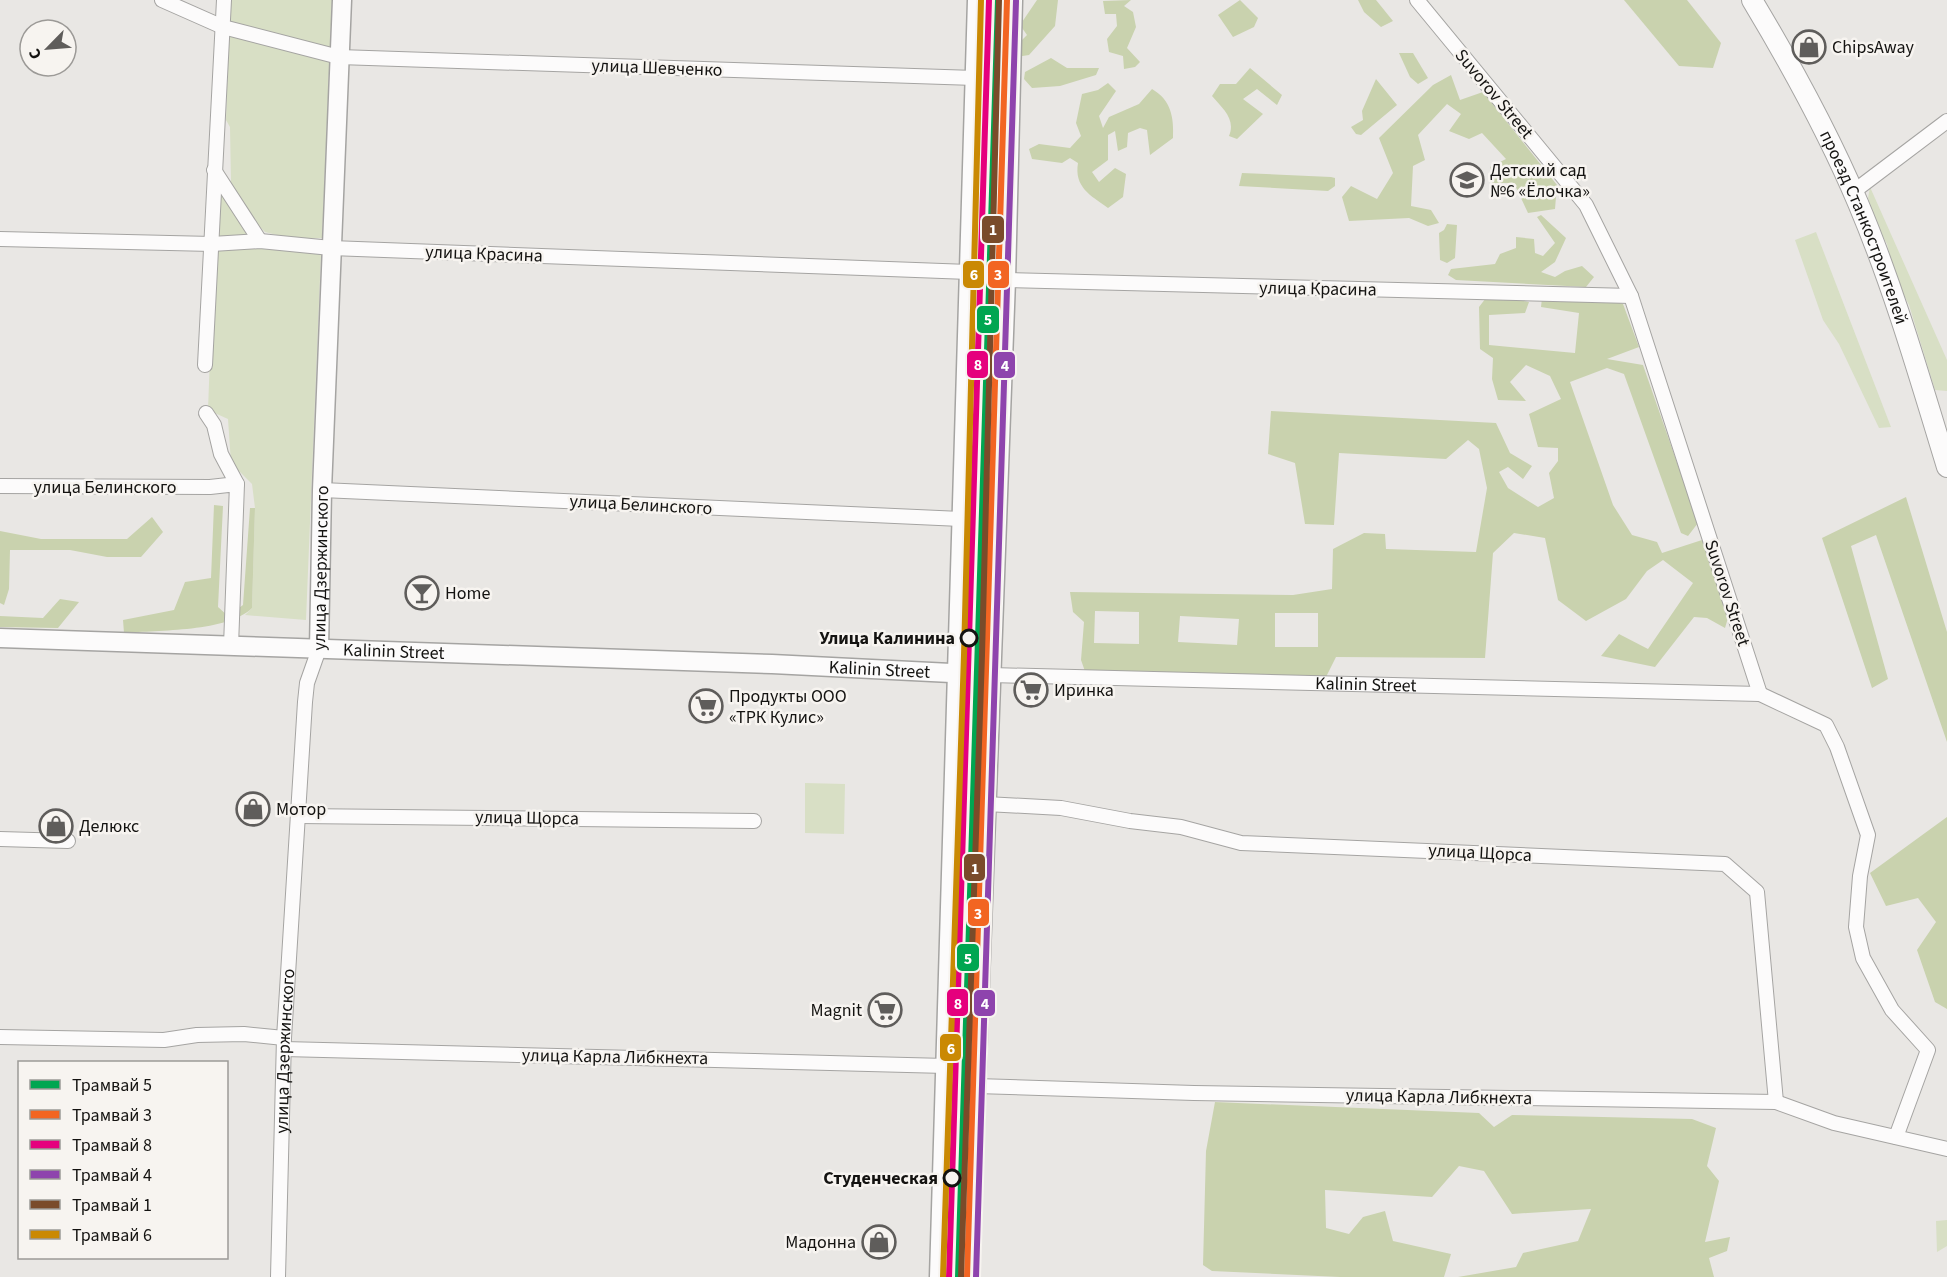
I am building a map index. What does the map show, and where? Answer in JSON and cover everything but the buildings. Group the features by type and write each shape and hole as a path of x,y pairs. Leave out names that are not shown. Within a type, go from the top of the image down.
{"main road":[{"name":"проезд Станкостроителей","path":"1752,0 1815,112 1853,192 1880,260 1947,467"}],"street":[{"name":"улица Шевченко","path":"162,0 223,27 339,57 975,78"},
{"path":"205,365 224,0"},
{"name":"улица Дзержинского","path":"278,1277 284,1044 306,683 319,649 322,490 342,0"},
{"path":"939,1277 955,673 977,0"},
{"path":"969,1277 1006,280 1013,0"},
{"name":"Suvorov Street","path":"1417,0 1587,205 1631,297 1760,694"},
{"path":"1853,192 1947,121"},
{"path":"214,169 260,242"},
{"name":"улица Красина","path":"0,239 212,244 260,242 331,248 969,272"},
{"name":"улица Красина","path":"1006,280 1631,297"},
{"path":"206,413 214,425 221,454 237,484 231,646"},
{"name":"улица Белинского","path":"0,486 210,488 237,484"},
{"name":"улица Белинского","path":"322,490 961,519"},
{"name":"Kalinin Street","path":"0,638 991,675 1760,694"},
{"path":"1760,694 1826,725 1837,747 1868,836 1860,876 1856,927 1863,958 1892,1010 1928,1050 1896,1137 1947,1149"},
{"name":"улица Щорса","path":"986,804 1061,808 1130,821 1181,827 1241,843 1725,864 1757,892 1776,1102"},
{"name":"улица Щорса","path":"299,816 754,821"},
{"path":"0,839 68,841"},
{"name":"улица Карла Либкнехта","path":"0,1037 164,1040 197,1035 244,1034 284,1044 946,1066"},
{"name":"улица Карла Либкнехта","path":"976,1086 1194,1093 1776,1102 1834,1123 1896,1137"}],"green space":[{"path":"230,0 332,0 322,238 293,239 265,232 248,215 231,183 230,127 226,120"},
{"path":"1037,0 1058,0 1055,26 1029,55 1016,57 1012,50 1027,35 1020,25"},
{"path":"1131,0 1124,6 1133,12 1136,27 1127,48 1140,62 1135,67 1124,69 1123,56 1109,52 1107,39 1117,26 1116,14 1105,14 1103,1"},
{"path":"1240,0 1258,18 1254,27 1233,37 1218,15"},
{"path":"1358,0 1376,0 1393,21 1381,27 1364,12"},
{"path":"1624,0 1687,0 1721,43 1713,68 1679,66"},
{"path":"1399,53 1413,53 1428,78 1418,84 1410,77"},
{"path":"1051,58 1067,68 1099,68 1096,75 1060,86 1032,88 1024,79 1025,72"},
{"path":"1250,68 1282,95 1277,105 1257,89 1243,99 1263,114 1237,139 1229,136 1230,119 1212,96 1220,84 1236,84"},
{"path":"1451,75 1460,100 1483,92 1557,185 1555,209 1528,213 1514,183 1492,183 1490,167 1506,159 1482,133 1469,139 1449,131 1461,114 1447,104 1418,135 1425,160 1413,166 1411,206 1431,210 1439,223 1428,226 1409,218 1349,221 1342,197 1351,186 1377,199 1393,173 1379,138 1433,85"},
{"path":"1376,79 1397,105 1361,135 1356,134 1351,127 1363,120 1362,111"},
{"path":"1108,83 1116,91 1099,116 1103,128 1109,117 1139,104 1152,89 1163,98 1170,110 1173,138 1150,155 1147,130 1140,128 1128,133 1127,147 1118,151 1115,131 1108,135 1108,160 1092,172 1099,182 1115,168 1126,174 1123,197 1108,208 1085,190 1081,184 1077,171 1078,163 1070,158 1062,163 1032,159 1029,149 1039,144 1070,148 1081,136 1076,123 1082,94 1098,90"},
{"path":"1242,173 1331,177 1335,178 1335,186 1328,191 1239,186"},
{"path":"216,182 251,233 248,237 213,237"},
{"path":"1870,187 1947,360 1947,391 1935,390 1909,305 1894,276 1887,244 1878,228 1868,198"},
{"path":"1541,215 1566,238 1555,262 1541,272 1555,277 1582,266 1594,277 1586,287 1456,280 1448,275 1451,269 1495,264 1500,254 1516,248 1516,237 1534,239 1535,253 1543,256 1555,243 1537,217"},
{"path":"1447,224 1457,225 1455,258 1447,263 1440,260 1439,233"},
{"path":"1816,232 1891,427 1879,428 1839,344 1823,320 1795,240"},
{"path":"252,248 321,254 306,620 245,615 252,608 255,508 252,484 231,463 228,419 208,410 214,250"},
{"path":"1489,294 1529,302 1525,313 1489,315 1489,345 1575,353 1579,313 1541,307 1542,298 1598,297 1623,304 1639,347 1607,359 1643,365 1698,523 1688,536 1681,533 1624,374 1607,368 1570,382 1613,505 1632,535 1657,542 1662,553 1702,540 1730,611 1725,628 1707,618 1694,617 1655,667 1601,656 1619,634 1648,649 1693,583 1663,560 1647,571 1626,599 1586,621 1558,600 1545,538 1514,533 1493,553 1485,658 1336,657 1325,679 1087,677 1081,660 1084,622 1073,612 1070,592 1293,595 1332,589 1333,549 1364,533 1385,534 1386,549 1476,552 1487,488 1479,449 1468,440 1446,459 1339,453 1334,525 1305,524 1295,463 1268,454 1271,411 1496,423 1510,453 1532,466 1523,479 1508,467 1499,472 1508,488 1538,507 1554,498 1549,473 1558,461 1558,448 1538,447 1529,414 1561,399 1550,376 1526,365 1510,382 1526,401 1498,400 1492,379 1493,358 1480,349 1479,307","holes":["1095,611 1139,612 1139,644 1094,643","1275,613 1318,613 1318,647 1275,647","1180,616 1239,619 1237,645 1178,642"]},
{"path":"1906,497 1947,632 1947,742 1876,535 1851,546 1888,679 1872,688 1822,538"},
{"path":"214,505 223,506 218,607 228,616 243,605 250,508 255,508 252,608 227,622 210,626 124,633 123,620 174,610 185,582 211,578"},
{"path":"152,517 163,532 141,557 107,557 70,550 10,550 9,589 4,605 0,603 0,531 41,539 127,539"},
{"path":"60,599 79,602 58,628 0,627 0,616 43,618"},
{"path":"805,783 845,784 844,834 805,833"},
{"path":"1947,817 1947,1009 1935,1002 1917,950 1936,922 1918,898 1886,906 1870,873"},
{"path":"1215,1102 1479,1113 1494,1127 1512,1115 1692,1119 1716,1128 1707,1166 1719,1181 1705,1242 1730,1237 1727,1251 1709,1258 1714,1277 1458,1277 1516,1267 1523,1253 1578,1241 1591,1209 1512,1214 1484,1171 1459,1166 1432,1197 1325,1190 1326,1228 1349,1234 1363,1217 1385,1211 1393,1241 1451,1254 1444,1277 1340,1277 1212,1271 1203,1265 1206,1151"},
{"path":"1947,1220 1947,1246 1937,1252 1936,1221"}],"tram line":[{"name":"6","path":"943,1277 964,655 981,0"},
{"name":"8","path":"949,1277 989,0"},
{"name":"5","path":"958,1277 998,0"},
{"name":"1","path":"961,1277 982,655 999,0"},
{"name":"3","path":"967,1277 1007,0"},
{"name":"4","path":"976,1277 1016,1"}],"place":[{"name":"ChipsAway","path":"1809,47"},
{"name":"Детский сад №6 «Ёлочка»","path":"1467,180"},
{"name":"Home","path":"422,593"},
{"name":"Улица Калинина","path":"969,638"},
{"name":"Иринка","path":"1031,690"},
{"name":"Продукты ООО «ТРК Кулис»","path":"706,706"},
{"name":"Мотор","path":"253,809"},
{"name":"Делюкс","path":"56,826"},
{"name":"Magnit","path":"885,1010"},
{"name":"Студенческая","path":"952,1178"},
{"name":"Мадонна","path":"879,1242"}]}
